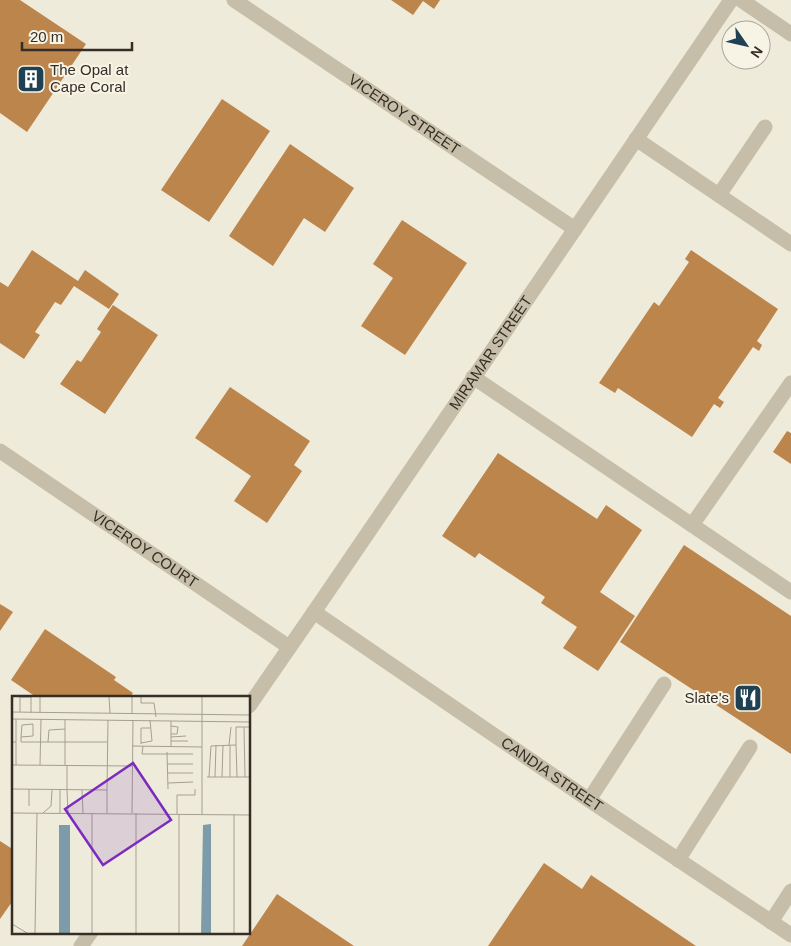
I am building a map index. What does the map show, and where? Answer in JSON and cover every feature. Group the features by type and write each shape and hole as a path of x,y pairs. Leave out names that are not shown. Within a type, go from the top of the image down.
{"street":[{"name":"VICEROY STREET","path":"234,0 575,229"},
{"name":"MIRAMAR STREET","path":"250,705 731,0"},
{"path":"741,0 791,34"},
{"path":"719,195 765,128"},
{"path":"636,139 791,244"},
{"path":"473,377 791,592"},
{"path":"692,525 791,383"},
{"name":"VICEROY COURT","path":"0,452 289,647"},
{"name":"CANDIA STREET","path":"314,612 589,800 791,934"},
{"path":"589,800 664,684"},
{"path":"678,860 750,747"},
{"path":"772,922 791,892"},
{"path":"81,946 90,934"}],"building":[{"name":"The Opal at Cape Coral","path":"0,0 20,0 86,44 27,132 0,113"},
{"path":"391,0 440,0 434,9 423,1 413,15"},
{"path":"222,99 270,131 209,222 161,190"},
{"path":"290,144 354,188 325,232 304,218 273,266 229,236"},
{"path":"402,220 467,263 405,355 361,326 393,278 373,264"},
{"path":"32,250 78,281 85,270 119,294 109,309 74,286 61,305 55,302 35,332 40,335 24,359 0,343 0,282 8,287"},
{"path":"691,250 778,309 757,341 762,345 759,351 753,347 718,398 724,402 720,408 714,404 692,437 618,388 615,393 599,383 654,302 659,306 689,262 685,259"},
{"path":"113,305 158,335 105,414 60,384 77,360 81,362 101,332 97,329"},
{"path":"230,387 310,441 294,465 302,471 267,523 234,501 251,476 195,438"},
{"path":"787,431 791,433 791,464 773,452"},
{"path":"498,453 597,519 606,505 642,530 600,592 635,616 598,671 563,648 577,627 541,603 545,597 479,553 475,558 442,536"},
{"name":"Slate's","path":"684,545 791,616 791,754 620,642"},
{"path":"0,604 13,612 0,631"},
{"path":"45,629 116,677 114,680 133,693 131,696 35,696 11,680"},
{"path":"0,841 12,849 12,902 0,919"},
{"path":"544,863 582,889 591,875 696,946 488,946"},
{"path":"277,894 354,946 242,946"}],"place":[{"name":"The Opal at Cape Coral","path":"31,79"},
{"name":"Slate's","path":"748,698"}]}
